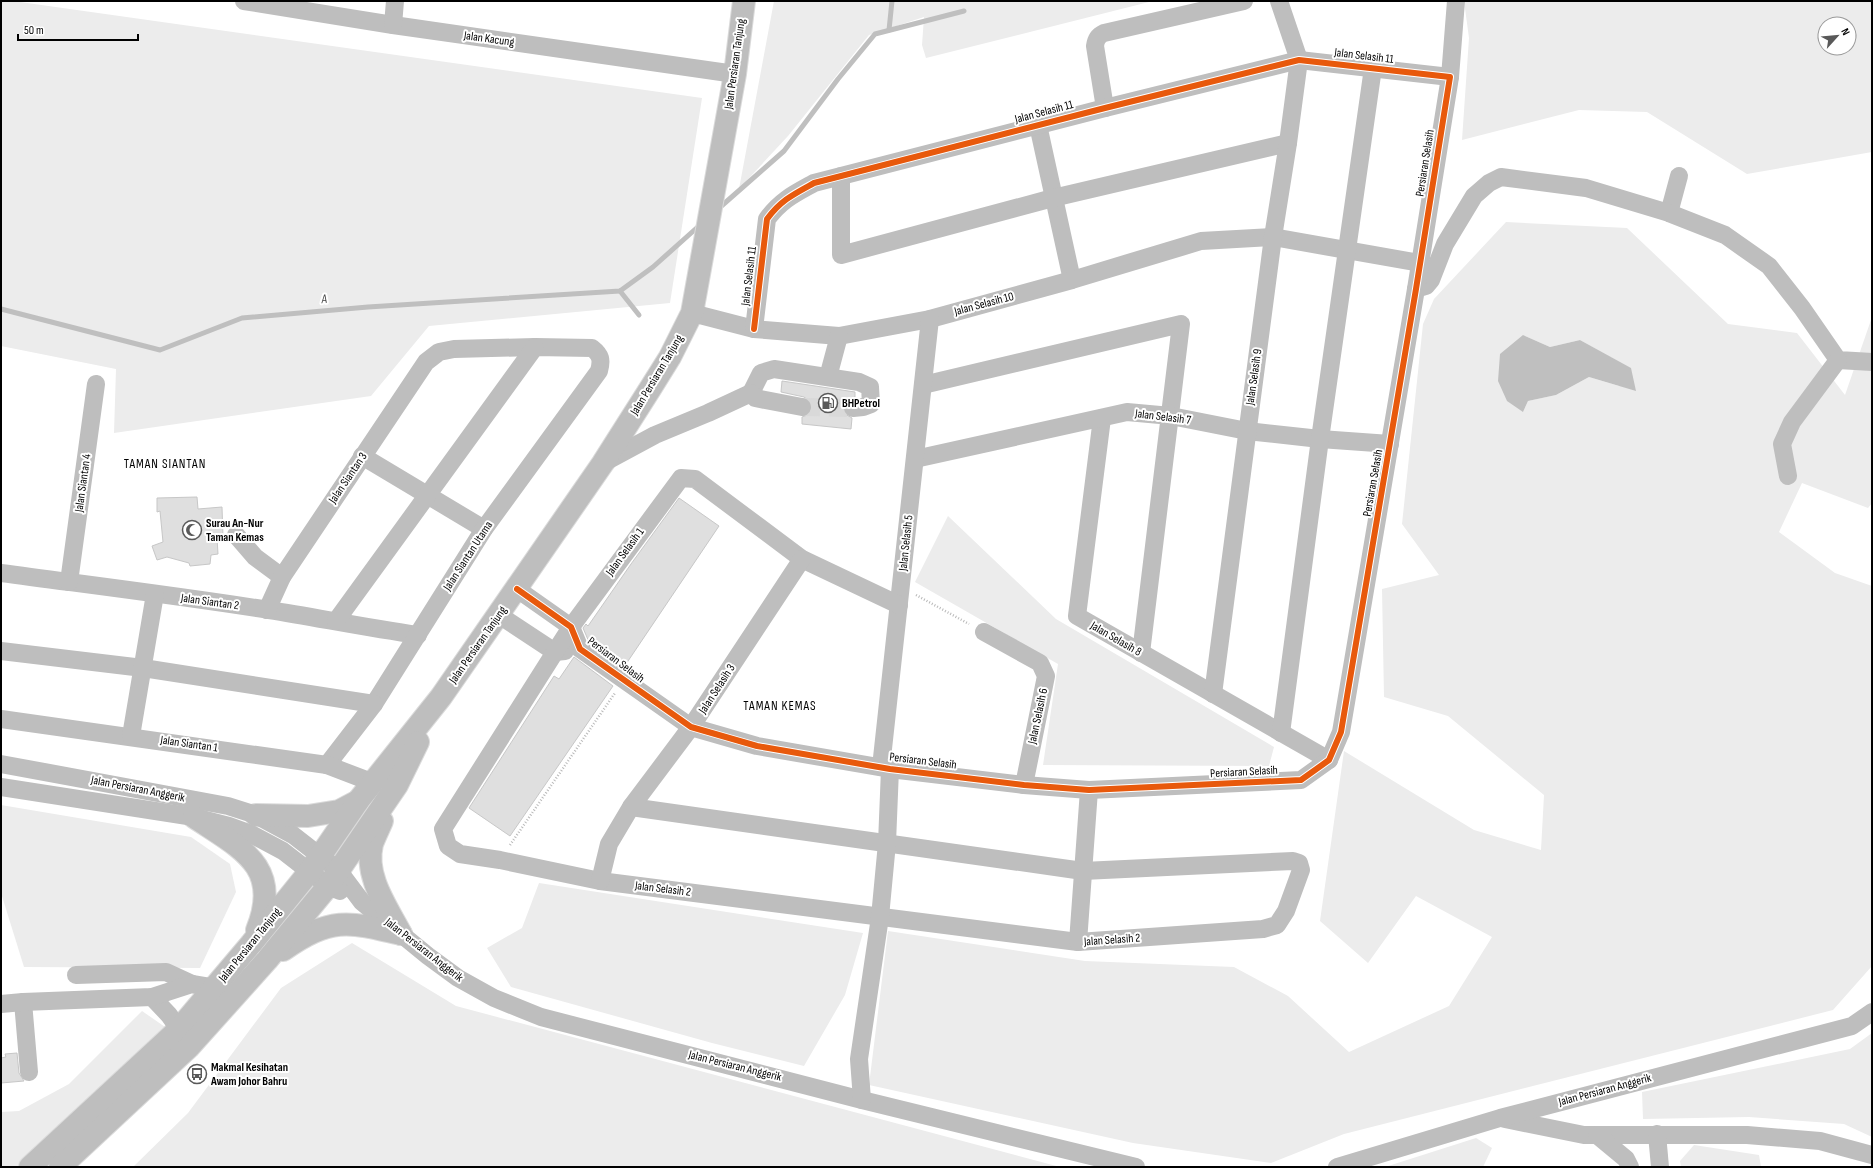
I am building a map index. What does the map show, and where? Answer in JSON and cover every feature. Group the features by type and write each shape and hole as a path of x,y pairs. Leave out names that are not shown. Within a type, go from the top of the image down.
{"main road":[{"name":"Jalan Persiaran Tanjung","path":"30,1167 179,1029 216,988 315,863 358,801 374,783 441,697 499,615 603,462 670,357 692,313 735,74 744,1"},
{"name":"Jalan Persiaran Tanjung","path":"60,1167 189,1047 267,960 333,878 397,785 441,697"},
{"path":"397,785 372,845 372,874 377,888 401,934"},
{"path":"256,815 308,816 338,811 358,801"},
{"path":"194,817 241,849 251,858 264,882 266,896 264,912 251,944"},
{"path":"267,960 304,935 329,925 365,925 401,934"}],"street":[{"name":"Jalan Kacung","path":"244,1 393,25 735,74"},
{"path":"393,25 395,1"},
{"path":"1105,108 1095,46 1096,40 1099,36 1104,33 1244,1"},
{"path":"1279,1 1299,60"},
{"name":"Persiaran Selasih","path":"571,627 580,649 623,681 691,727 757,746 886,768 1024,785 1089,790 1301,780 1329,760 1341,732 1416,289 1450,77 1456,1"},
{"name":"Jalan Selasih 11","path":"754,329 767,219 788,197 814,183 1299,60 1450,77"},
{"name":"Jalan Selasih 9","path":"1213,694 1273,237 1299,60"},
{"path":"1281,733 1320,439 1373,68"},
{"path":"1038,125 1072,280"},
{"path":"841,176 841,255 1053,198 1288,143"},
{"path":"1669,213 1680,176"},
{"path":"1416,289 1426,286 1431,280 1445,244 1474,196 1489,183 1501,177 1586,188 1669,213 1725,236 1769,266 1802,308 1838,360"},
{"name":"Jalan Selasih 10","path":"692,313 754,329 839,336 930,319 1072,280 1201,241 1273,237 1420,263"},
{"name":"Jalan Selasih 5","path":"880,918 887,843 886,768 899,605 930,319"},
{"path":"923,385 1181,324 1141,653"},
{"path":"828,377 839,336"},
{"path":"336,621 428,497 535,347"},
{"name":"Jalan Siantan Utama","path":"327,765 374,704 484,530 599,371 601,358 592,348 535,347"},
{"name":"Jalan Siantan 3","path":"267,610 282,577 426,362 439,352 454,349 535,347"},
{"path":"1838,360 1872,362"},
{"path":"1788,476 1782,444 1792,422 1838,360"},
{"path":"603,462 655,435 751,393 761,373 774,369 859,382 870,387 871,404 853,408"},
{"name":"Jalan Siantan 4","path":"69,582 96,384"},
{"path":"751,393 755,398 802,407"},
{"name":"Jalan Selasih 7","path":"915,459 1128,412 1171,416 1247,431 1320,439 1390,444"},
{"name":"Jalan Selasih 8","path":"1102,418 1077,616 1329,760"},
{"path":"362,456 484,530"},
{"name":"Jalan Selasih 1","path":"448,846 443,829 555,652 571,627 666,495 681,478 695,479 802,559 899,605"},
{"path":"236,535 255,557 282,577"},
{"name":"Jalan Selasih 3","path":"600,881 609,844 631,807 691,727 802,559"},
{"name":"Jalan Siantan 2","path":"1,573 267,610 336,621 360,627 418,635"},
{"path":"517,589 571,627"},
{"path":"131,736 156,594"},
{"path":"499,615 555,652"},
{"name":"Jalan Selasih 6","path":"984,632 1040,663 1046,676 1024,785"},
{"name":"Persiaran Selasih","path":"555,652 580,649"},
{"path":"1,650 143,668 374,704"},
{"name":"Jalan Siantan 1","path":"1,719 131,736 327,765 374,783"},
{"name":"Jalan Persiaran Anggerik","path":"1,764 228,806 256,815 293,835 315,863 401,934 458,978 513,1007 542,1017 862,1100 1136,1167"},
{"name":"Jalan Persiaran Anggerik","path":"1,786 194,817 229,826 251,834 283,852 315,863"},
{"path":"1078,942 1089,790"},
{"path":"631,807 1083,871"},
{"name":"Jalan Selasih 2","path":"448,846 460,854 500,860 600,881 880,918 1078,942 1263,929 1277,925 1286,911 1302,870 1299,863 1293,861 1083,871"},
{"path":"862,1100 859,1059 880,918"},
{"path":"76,975 166,972 192,984 216,988"},
{"path":"1,1004 152,997 192,984"},
{"path":"152,997 169,1015 179,1029"},
{"path":"23,1002 29,1072"},
{"name":"Jalan Persiaran Anggerik","path":"1337,1167 1500,1118 1852,1026 1872,1012"},
{"path":"1500,1118 1584,1135 1747,1135 1820,1141 1872,1155"},
{"path":"1658,1134 1660,1167"},
{"path":"1597,1135 1626,1159 1630,1167"}],"path":[{"path":"901,586 984,632"},
{"path":"500,860 623,681"}],"shaded area":[{"path":"1,1 13,1 702,98 670,303 429,326 371,396 114,433 116,369 1,346"},
{"path":"774,1 1153,1 926,58 922,45 924,17 869,35 788,136 739,189"},
{"path":"1464,1 1872,1 1872,152 1747,174 1647,112 1579,110 1462,140 1469,38"},
{"path":"1506,222 1627,228 1728,324 1797,333 1845,395 1872,317 1872,503 1868,508 1802,483 1779,532 1835,573 1872,586 1872,966 1833,1010 1344,1134 1271,1163 1133,1143 869,1085 888,931 1085,961 1234,967 1288,996 1349,1052 1449,1006 1492,937 1416,896 1368,963 1320,921 1344,751 1474,830 1541,850 1544,795 1448,716 1384,697 1382,589 1439,575 1402,524 1423,324 1434,299","holes":["1523,335 1550,347 1580,340 1630,368 1619,386 1589,377 1556,395 1528,401 1523,412"]},
{"path":"1523,335 1550,347 1580,340 1631,368 1636,391 1589,377 1556,395 1528,401 1523,412 1507,401 1498,381 1500,354"},
{"path":"948,516 1056,619 1274,747 1269,766 1043,765 1058,664 915,582"},
{"path":"1,805 191,837 230,864 236,892 200,968 24,967 1,893"},
{"path":"539,883 863,933 845,995 804,1066 712,1043 511,987 487,948 522,928"},
{"path":"352,943 456,1006 1060,1167 133,1167 188,1113 281,988"},
{"path":"142,1011 168,1029 76,1115 17,1167 1,1167 1,1112 19,1111 69,1084"},
{"path":"1872,1033 1872,1137 1844,1124 1749,1117 1643,1119 1642,1092 1850,1049"},
{"path":"1476,1138 1492,1148 1483,1167 1385,1167"},
{"path":"1694,1145 1759,1155 1761,1167 1681,1167 1680,1161"}],"building":[{"name":"BHPetrol","path":"782,381 855,392 855,397 847,400 843,409 845,414 852,418 851,429 802,424 802,417 810,414 812,403 804,397 781,392"},
{"name":"Surau An-Nur Taman Kemas","path":"197,497 198,509 222,507 223,537 217,538 218,554 211,555 210,564 190,566 189,563 167,557 157,560 152,546 163,542 160,511 157,512 157,498"},
{"path":"679,498 719,526 624,667 589,642 583,628 586,624 588,626"},
{"path":"574,657 613,686 510,836 469,808 554,676 559,679"},
{"path":"17,1053 19,1073 24,1081 1,1083 1,1058 6,1057 5,1054"}],"waterway":[{"path":"889,30 892,1"},
{"path":"718,209 784,151 838,79 875,34 964,11"},
{"name":"A","path":"1,309 160,350 242,318 368,307 620,291 653,267 700,225"},
{"path":"620,291 639,315"}],"tunnel":[{"path":"802,407 853,408"}],"cycle path":[{"path":"517,589 571,627 580,649 691,727 757,746 890,769 1024,785 1089,790 1301,780 1329,760 1341,732 1416,289 1450,77 1299,60 814,183 783,202 767,219 754,329"}],"place":[{"name":"BHPetrol","path":"828,403"},
{"name":"Surau An-Nur Taman Kemas","path":"192,530"},
{"name":"Makmal Kesihatan Awam Johor Bahru","path":"197,1074"}],"district":[{"name":"TAMAN SIANTAN","path":"165,464"},
{"name":"TAMAN KEMAS","path":"780,706"}]}
